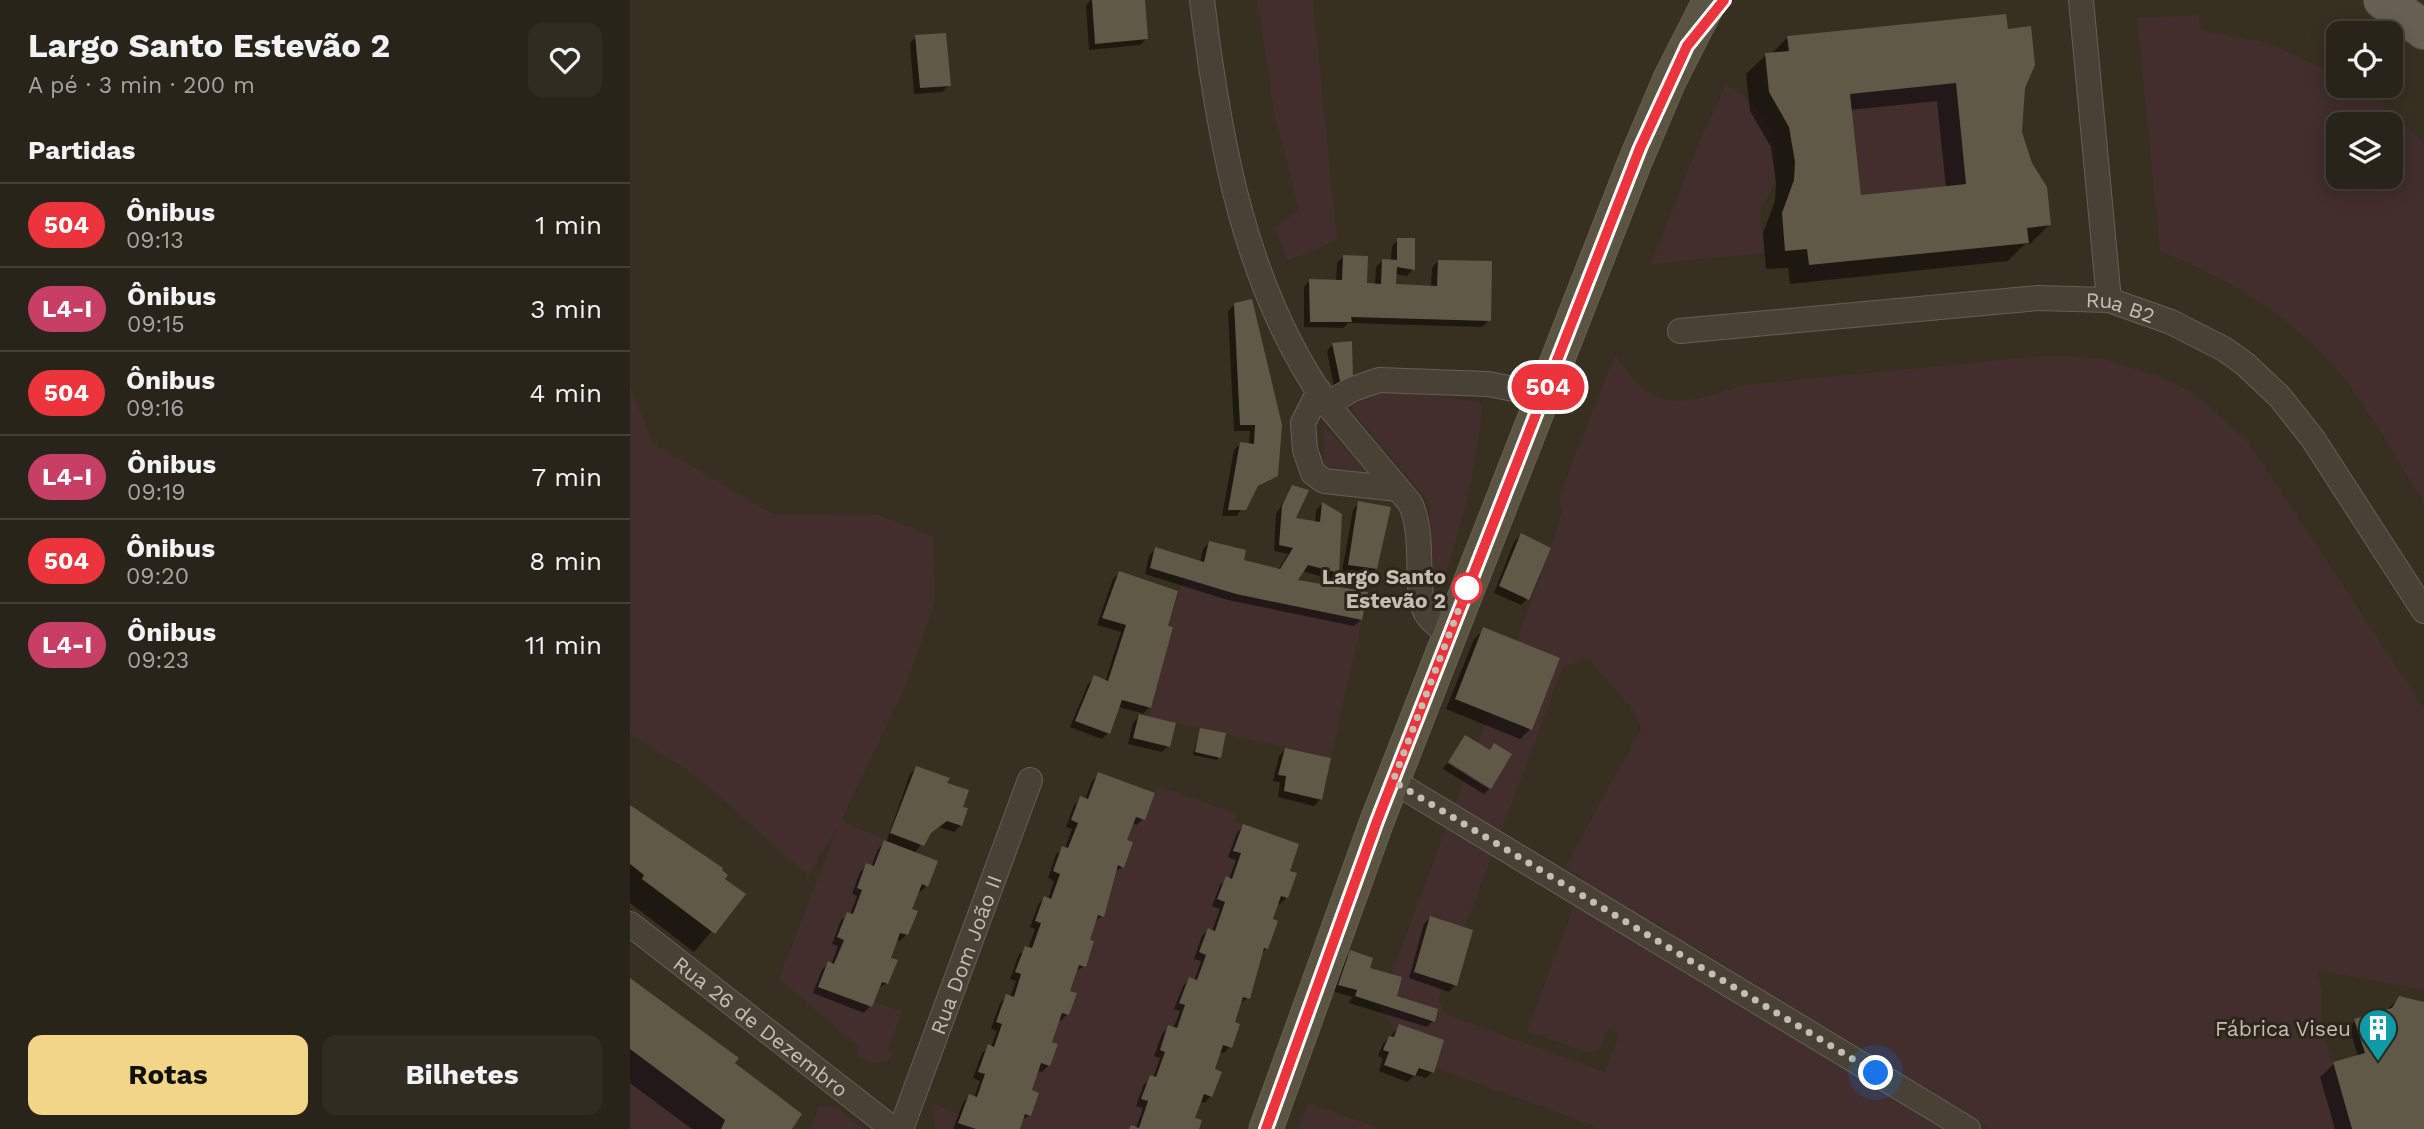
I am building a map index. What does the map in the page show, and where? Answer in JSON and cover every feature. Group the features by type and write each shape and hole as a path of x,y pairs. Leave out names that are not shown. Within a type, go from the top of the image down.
{"main road":[{"path":"2383,0 2424,30"}],"street":[{"path":"1202,0 1210,62 1239,214 1297,359 1323,398 1398,489 1418,520 1421,558 1419,586 1426,615 1449,635"},
{"path":"1266,1129 1393,781 1640,148 1710,0"},
{"path":"1687,46 1724,0"},
{"path":"2081,0 2109,300"},
{"name":"Rua B2","path":"1680,331 2038,298 2109,300 2171,322 2224,349 2280,397 2313,439 2424,611"},
{"path":"1398,489 1364,488 1324,481 1312,473 1305,450 1303,423 1323,398 1379,380 1488,384 1545,395"},
{"name":"Rua Dom João II","path":"901,1129 1030,780"},
{"path":"1393,781 1968,1129"},
{"name":"Rua 26 de Dezembro","path":"630,924 893,1129"}],"shaded area":[{"path":"1257,0 1313,0 1337,240 1287,261 1275,227 1299,210 1275,116"},
{"path":"2199,15 2201,30 2267,43 2326,70 2326,98 2374,98 2380,102 2391,112 2326,112 2326,189 2403,189 2403,123 2424,142 2424,503 2355,393 2311,342 2250,296 2207,272 2160,251 2137,18"},
{"path":"1956,83 1966,184 1861,195 1850,94"},
{"path":"1726,85 1739,93 1761,114 1774,139 1776,169 1772,188 1762,206 1761,214 1765,253 1651,264 1701,138"},
{"path":"1615,355 1644,389 1658,397 1672,400 1704,397 1745,385 2042,356 2102,359 2162,377 2194,394 2248,442 2424,709 2424,990 2317,970 2322,990 2321,1026 2352,1129 1989,1129 1692,945 1683,967 1942,1129 1593,1129 1595,1126 1400,1055 1393,1025 1379,1007 1544,568 1562,512 1559,497","holes":["1587,657 1634,712 1641,729 1565,867 1584,879 1527,1031 1588,1053 1600,1049 1609,1028 1619,1036 1605,1072 1445,1014 1438,999 1562,669","1649,919 1672,933 1664,955 1641,941"]},
{"path":"630,387 653,443 772,514 879,515 933,536 935,601 908,680 841,821 885,839 874,866 866,864 857,887 862,890 853,914 847,912 837,937 844,940 834,964 828,962 818,986 871,1007 874,1002 902,1011 888,1049 893,1051 888,1061 871,1062 856,1054 859,1047 779,979 838,827 808,876 695,775 630,734"},
{"path":"1376,393 1442,395 1482,404 1474,468 1464,510 1446,572 1439,578 1434,576 1433,571 1430,507 1427,499 1353,412 1352,406"},
{"path":"1323,424 1369,474 1324,466"},
{"path":"1184,578 1236,594 1362,620 1331,758 1149,717 1173,627 1168,626"},
{"path":"1158,786 1236,813 1234,821 1243,824 1233,850 1241,853 1232,879 1226,877 1218,899 1225,902 1215,931 1208,928 1199,952 1206,955 1197,980 1188,978 1180,1002 1185,1005 1177,1028 1168,1026 1160,1049 1165,1052 1156,1077 1149,1075 1141,1099 1148,1101 1139,1128 1131,1125 1129,1129 1020,1129 1025,1114 1031,1116 1039,1094 1032,1090 1041,1063 1050,1065 1058,1044 1052,1042 1062,1013 1069,1015 1076,993 1070,991 1079,965 1086,966 1098,915 1104,917 1118,865 1124,867 1133,843 1127,840 1136,817 1145,819"},
{"path":"630,1049 725,1120 721,1129 630,1129"},
{"path":"931,1103 961,1115 959,1123 976,1129 935,1129"},
{"path":"1308,1103 1382,1129 1298,1129"},
{"path":"819,1106 836,1107 863,1129 810,1129"}],"building":[{"path":"1092,0 1145,0 1148,39 1095,44"},
{"path":"2006,14 2008,29 2031,26 2035,65 2025,88 2022,132 2032,163 2047,187 2051,225 2027,228 2029,243 1809,265 1807,249 1785,251 1782,213 1794,180 1795,162 1789,127 1769,92 1765,53 1789,51 1787,36","holes":["1956,83 1966,184 1861,195 1850,94"]},
{"path":"946,33 951,86 920,88 915,35"},
{"path":"1397,238 1415,238 1415,270 1397,267 1396,284 1437,286 1438,260 1492,261 1491,321 1351,317 1352,322 1310,322 1309,279 1342,280 1343,255 1368,256 1367,283 1381,284 1382,259 1397,260"},
{"path":"1252,299 1282,425 1278,476 1258,486 1246,510 1228,510 1240,442 1254,444 1255,425 1240,425 1234,303"},
{"path":"1352,341 1353,379 1340,381 1332,343"},
{"path":"1292,485 1309,490 1296,518 1320,522 1322,502 1342,514 1339,573 1308,565 1298,580 1368,592 1362,620 1236,594 1150,568 1155,547 1204,562 1209,541 1246,550 1244,560 1280,569 1293,548 1279,545 1282,506"},
{"path":"1358,501 1391,507 1377,569 1348,565"},
{"path":"1521,533 1551,548 1529,600 1499,586"},
{"path":"1119,571 1178,591 1168,626 1173,627 1151,708 1122,700 1110,734 1075,721 1094,675 1108,681 1126,625 1102,618"},
{"path":"1483,627 1560,658 1532,730 1455,699"},
{"path":"1139,714 1176,723 1170,747 1133,738"},
{"path":"1200,728 1226,733 1221,758 1195,752"},
{"path":"1465,735 1490,750 1494,743 1512,754 1491,789 1448,762"},
{"path":"1285,748 1331,758 1322,800 1284,791 1286,776 1278,775"},
{"path":"916,766 950,778 947,783 969,790 963,807 968,808 962,826 947,821 931,833 924,846 890,833"},
{"path":"1098,772 1155,793 1145,820 1136,817 1127,840 1133,842 1124,868 1118,865 1104,917 1098,915 1090,940 1094,941 1086,967 1079,965 1070,991 1077,993 1069,1015 1062,1013 1052,1042 1058,1044 1050,1066 1041,1063 1032,1090 1039,1093 1031,1116 1025,1114 1020,1129 976,1129 958,1123 969,1094 977,1097 985,1074 978,1072 988,1044 994,1047 1002,1024 996,1022 1006,994 1014,997 1021,974 1015,972 1025,946 1032,948 1041,923 1035,921 1044,896 1051,899 1060,874 1053,871 1062,846 1068,848 1078,823 1071,820 1080,796 1088,799"},
{"path":"630,805 723,868 728,875 725,879 746,894 715,934 642,879 644,875 630,864"},
{"path":"1243,824 1299,844 1290,871 1297,873 1288,898 1281,896 1273,919 1278,921 1268,949 1264,948 1250,999 1243,997 1235,1022 1240,1024 1232,1048 1223,1045 1215,1069 1222,1072 1212,1097 1204,1094 1195,1118 1202,1120 1199,1129 1129,1129 1131,1125 1139,1128 1148,1101 1141,1099 1150,1075 1156,1077 1165,1052 1160,1050 1168,1025 1177,1028 1185,1005 1179,1003 1189,977 1197,980 1206,955 1199,952 1208,928 1215,931 1225,902 1217,899 1226,876 1232,879 1241,853 1233,851"},
{"path":"884,840 938,861 928,887 922,884 912,909 918,911 908,935 900,933 891,958 898,960 888,984 882,982 872,1007 818,987 828,961 834,964 844,940 837,937 847,912 853,914 862,890 857,888 866,863 874,866"},
{"path":"1430,916 1473,930 1457,986 1414,972"},
{"path":"1350,950 1373,958 1370,968 1402,977 1397,996 1438,1009 1435,1022 1355,996 1357,990 1338,985"},
{"path":"630,978 739,1058 735,1063 802,1114 792,1129 721,1129 725,1120 630,1049"},
{"name":"Fábrica Viseu","path":"2399,996 2424,1002 2424,1129 2352,1129 2333,1062 2365,1053 2354,1019 2392,1008"},
{"path":"1399,1024 1444,1040 1434,1073 1419,1068 1415,1076 1384,1065 1389,1052 1383,1050 1389,1036 1394,1037"}],"bus line":[{"name":"504","path":"1266,1129 1377,821 1640,148 1687,46 1724,0"}],"place":[{"name":"Largo Santo Estevão 2","path":"1467,588"},
{"name":"Fábrica Viseu","path":"2378,1062"}],"route":[{"path":"1467,588 1393,781 1876,1073"}]}
